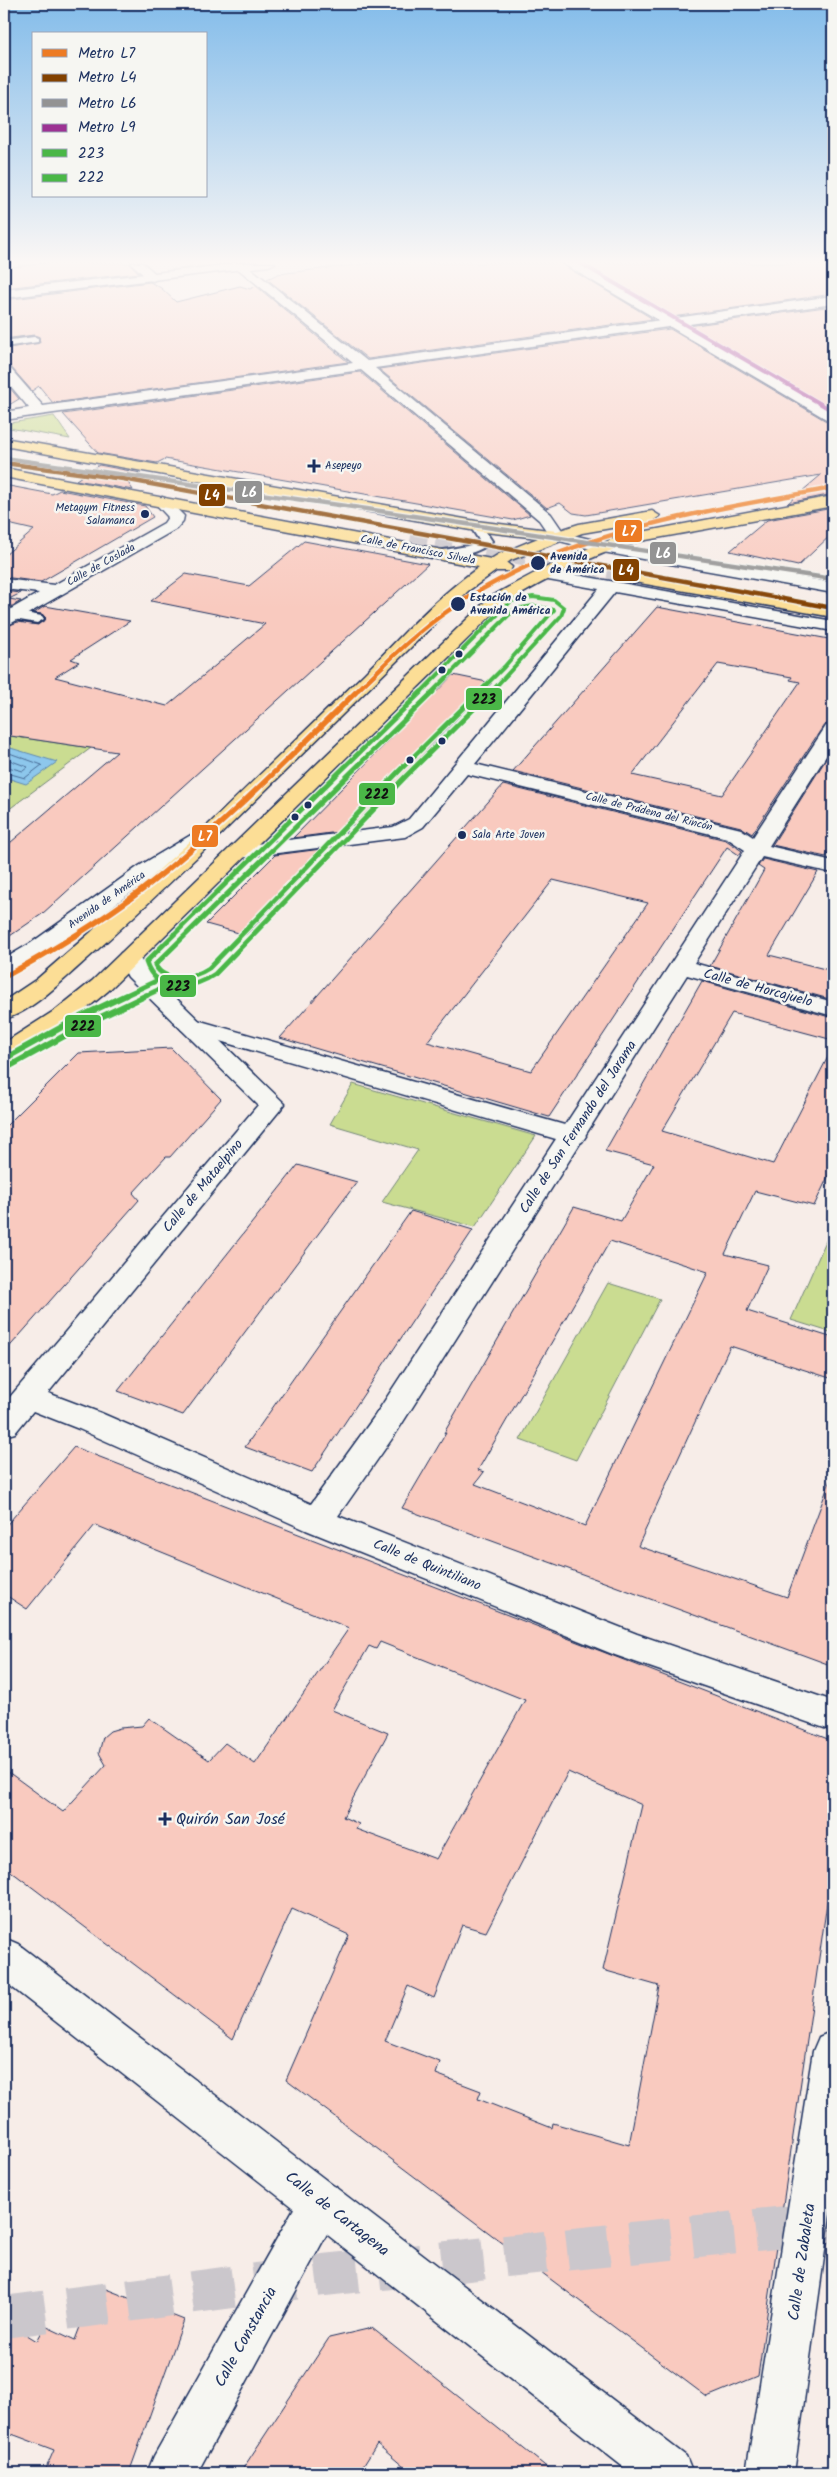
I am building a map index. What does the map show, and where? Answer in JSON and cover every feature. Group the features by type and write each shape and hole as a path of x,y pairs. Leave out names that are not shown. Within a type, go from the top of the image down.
{"main road":[{"path":"4,442 476,526 558,536"},
{"name":"Calle de Francisco Silvela","path":"4,452 417,532 4,462"},
{"name":"Calle de Francisco Silvela","path":"4,472 543,574"},
{"name":"Avenida de América","path":"214,830 371,677 431,615 462,587 506,557 579,529 833,486"},
{"path":"4,1053 79,1005 239,852 471,622 502,596 543,574 603,547 666,530 833,501"},
{"path":"833,602 633,571 833,612"},
{"path":"4,1012 45,984 98,938 214,830"}],"street":[{"path":"11,379 39,411"},
{"path":"4,416 267,379"},
{"path":"379,379 545,517 558,536 603,547 833,588"},
{"path":"765,379 833,419"},
{"path":"800,379 833,398"},
{"name":"Calle de Coslada","path":"8,617 170,526 176,521 176,516 162,502"},
{"name":"Calle de Francisco Silvela","path":"543,574 833,626"},
{"path":"4,584 54,590"},
{"path":"239,852 398,833 416,823 611,586"},
{"name":"Calle de San Fernando del Jarama","path":"317,1521 384,1425 757,849 828,748 833,730"},
{"name":"Calle de Prádena del Rincón","path":"461,767 734,833 757,849 833,867"},
{"name":"Avenida de América","path":"4,968 39,948 147,871 214,830"},
{"name":"Calle de Mataelpino","path":"4,1425 272,1104 136,972 129,958"},
{"name":"Calle de Horcajuelo","path":"682,967 833,1008"},
{"path":"190,1025 572,1136"},
{"name":"Calle de Quintiliano","path":"28,1397 90,1421 317,1521 628,1645 833,1716"},
{"name":"Calle de Cartagena","path":"4,1957 668,2473"},
{"name":"Calle de Zabaleta","path":"770,2473 833,2050"},
{"name":"Calle Constancia","path":"171,2473 321,2202"}],"lane":[{"path":"442,554 477,548 486,541 476,526"},
{"path":"8,617 37,619"}],"green space":[{"path":"54,416 70,439 4,427 4,424"},
{"path":"4,735 91,748 4,813"},
{"path":"353,1084 536,1136 475,1227 382,1202 418,1150 330,1124"},
{"path":"833,1225 833,1333 791,1320"},
{"path":"608,1283 660,1299 576,1460 520,1440"}],"water":[{"path":"4,746 57,762 26,784 4,777"}],"building":[{"path":"21,379 229,379 53,403 39,386 32,391"},
{"path":"313,379 368,379 530,515 513,520 165,459 157,463 98,453 63,414"},
{"path":"391,379 754,379 833,425 833,494 788,503 821,475 586,515 573,513 560,503 547,508"},
{"path":"778,379 833,379 833,411"},
{"path":"4,381 19,399 4,408"},
{"path":"99,465 141,473 127,481 133,490 76,480"},
{"path":"4,485 52,494 60,490 145,506 153,517 41,582 4,577 4,556 34,530 4,523"},
{"path":"833,508 833,533 798,566 730,551 767,520"},
{"path":"304,541 428,564 42,914 4,940 4,848 117,752 4,735 4,627 18,622 38,625 46,618 42,614 34,613 45,606 130,621 71,659 79,662 55,677 167,706 265,624 151,601 186,574 249,586"},
{"path":"4,591 21,593 9,599 21,601 4,611"},
{"path":"657,607 829,639 833,634 833,722 824,725 752,834 741,827 513,771","holes":["718,664 792,677 790,680 800,682 722,795 632,775"]},
{"path":"453,675 492,683 354,825 346,831 293,838"},
{"path":"833,748 833,845 826,857 772,845"},
{"path":"503,785 726,840 742,851 739,855 727,847 549,1117 280,1038","holes":["553,880 648,903 531,1071 427,1042"]},
{"path":"329,848 246,935 206,924 275,855"},
{"path":"763,859 818,872 769,955 833,971 833,1000 710,966 764,870 758,866"},
{"path":"702,981 833,1018 833,1040 732,1013 662,1131 773,1164 833,1047 833,1166 814,1206 755,1191 725,1254 768,1265 747,1311 833,1338 833,1379 730,1346 638,1546 787,1597 830,1481 833,1481 833,1666 402,1508 574,1207 621,1221 654,1164 605,1151","holes":["610,1241 708,1272 585,1526 475,1484 484,1472 478,1470"]},
{"path":"171,1048 221,1099 170,1157 166,1157 133,1193 139,1200 4,1353 4,1128 79,1053"},
{"path":"298,1165 357,1182 183,1415 118,1391"},
{"path":"411,1211 473,1230 312,1472 245,1447"},
{"path":"74,1447 833,1741 833,1862 758,2376 707,2397 286,2080 349,1935 292,1909 233,2039 4,1866 4,1769 63,1812 106,1765 99,1753 103,1737 110,1731 120,1728 142,1726 149,1718 209,1760 225,1743 255,1764 349,1628 95,1525 27,1609 4,1594 4,1528","holes":["380,1642 525,1700 436,1859 356,1829 359,1824 343,1817 388,1733 332,1710 369,1646 376,1649","568,1772 642,1805 603,1970 659,1986 629,2145 553,2123 552,2128 478,2099 481,2091 436,2074 440,2062 385,2041 408,1986 434,1998 462,1925 486,1932"]},
{"path":"96,2285 184,2320 129,2473 44,2473 54,2450 4,2431 4,2321 37,2341 45,2326 75,2340"},
{"path":"372,2328 554,2473 411,2473 377,2444 359,2473 240,2473 329,2338"}],"tunnel":[{"path":"411,536 629,576"},
{"path":"4,2317 324,2275 833,2222"}],"metro line":[{"name":"L9","path":"778,379 833,411"},
{"name":"L6","path":"4,458 367,509 833,579"},
{"name":"L4","path":"4,463 123,479 833,608"},
{"name":"L7","path":"4,977 85,929 143,889 222,820 375,673 432,622 474,594 516,572 603,538 694,514 833,488"}],"transit line":[{"name":"223","path":"533,597 554,600 564,608 561,616 510,673 406,776 215,974 197,984 175,986 165,984 149,972 146,962 320,793 511,601 533,597"},
{"name":"222","path":"534,606 554,610 504,667 400,770 209,968 198,975 184,977 170,976 158,971 155,965 326,799 515,609 534,606"},
{"name":"223","path":"4,1059 82,1016 156,981"},
{"name":"222","path":"8,1067 86,1024 160,989"}],"place":[{"name":"Asepeyo","path":"314,466"},
{"name":"Metagym Fitness Salamanca","path":"145,514"},
{"name":"Avenida de América","path":"538,563"},
{"name":"Estación de Avenida América","path":"458,604"},
{"name":"Sala Arte Joven","path":"462,835"},
{"name":"Quirón San José","path":"165,1819"}]}
